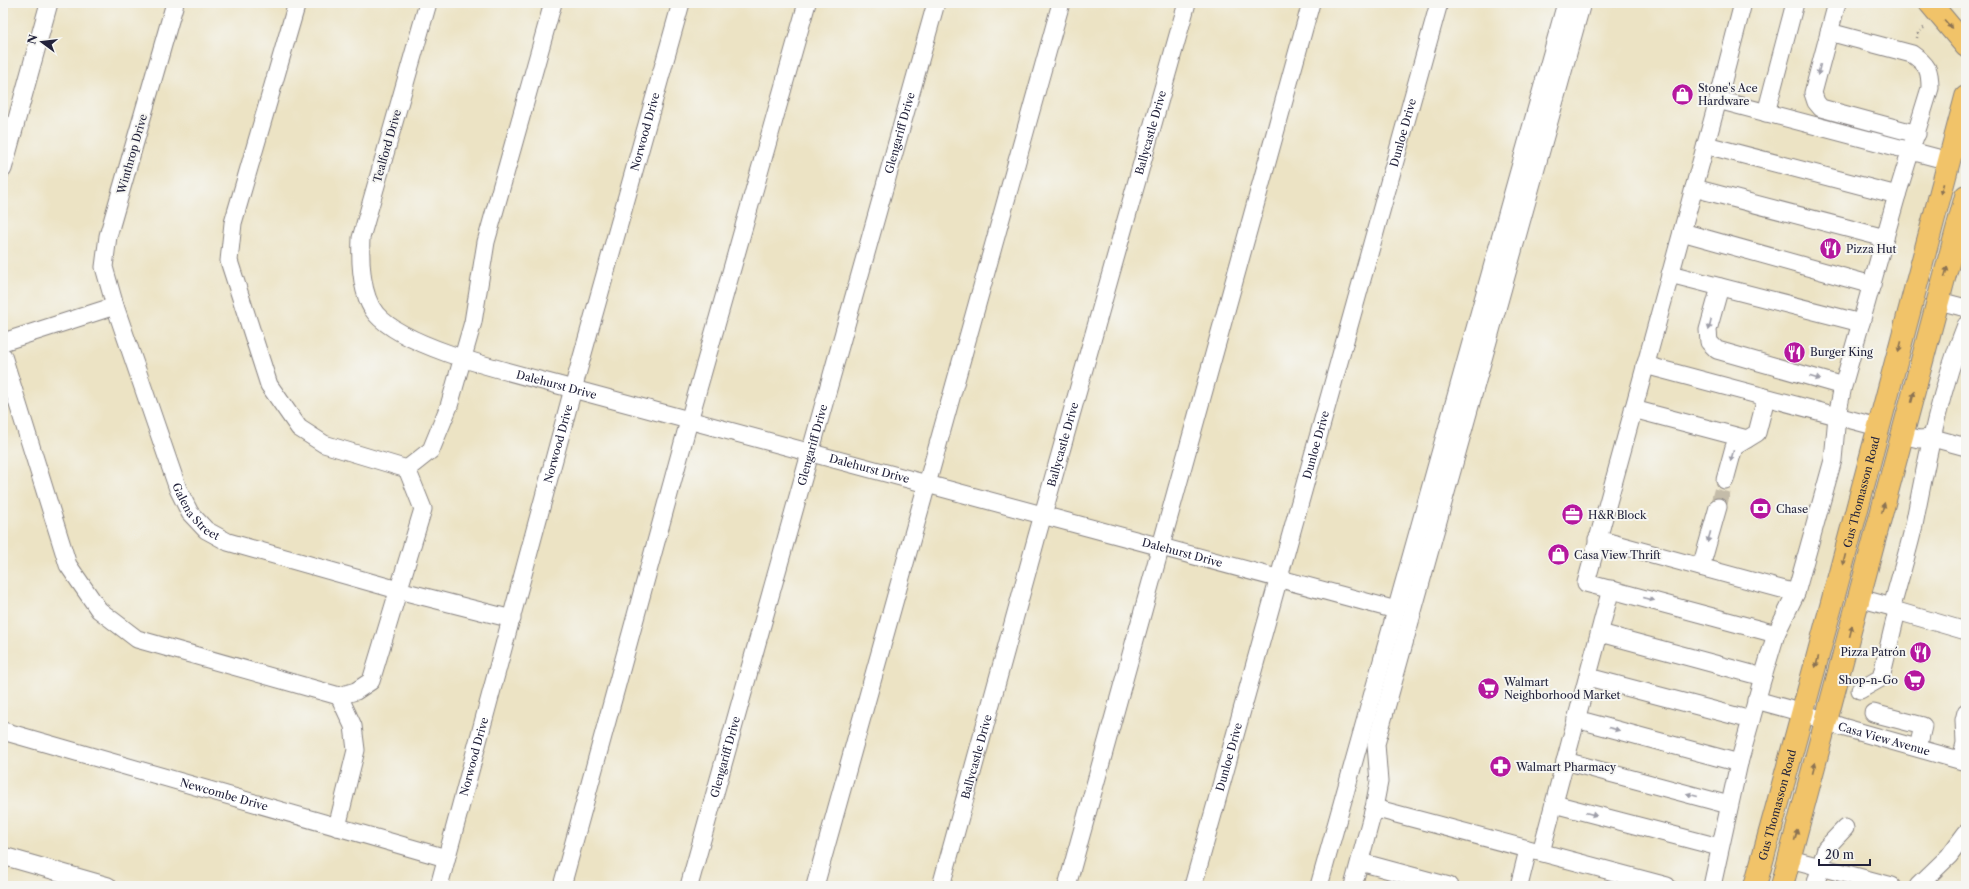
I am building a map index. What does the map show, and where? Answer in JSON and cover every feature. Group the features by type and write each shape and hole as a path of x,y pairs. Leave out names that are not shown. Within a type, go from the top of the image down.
{"main road":[{"path":"1930,3 1966,46"},
{"name":"Gus Thomasson Road","path":"1755,886 1803,713 1966,97"},
{"path":"1782,886 1965,201"},
{"path":"1878,427 1902,435"}],"street":[{"path":"3,169 49,3"},
{"name":"Winthrop Drive","path":"115,306 104,267 108,236 175,3"},
{"path":"297,3 233,223 229,261 269,385 299,428 324,444 407,469"},
{"name":"Tealford Drive","path":"365,290 360,264 361,238 428,3"},
{"path":"407,469 431,450 449,406 473,322 486,242 553,3"},
{"name":"Norwood Drive","path":"439,886 573,389 681,3"},
{"path":"562,886 689,421 807,3"},
{"name":"Glengariff Drive","path":"689,886 936,3"},
{"path":"815,886 1061,3"},
{"name":"Ballycastle Drive","path":"941,886 1043,515 1188,3"},
{"path":"1067,886 1311,3"},
{"name":"Dunloe Drive","path":"1193,886 1439,3"},
{"path":"1319,886 1566,3"},
{"path":"1353,886 1374,808 1379,782 1376,744 1582,3"},
{"path":"1743,3 1706,145 1586,583 1776,634"},
{"path":"1766,113 1795,3"},
{"path":"1837,3 1813,93 1816,102 1821,108 1917,134"},
{"path":"1712,886 1719,847 1756,700 1776,634 1796,593 1833,460 1837,416 1843,386 1897,195 1930,88 1930,72 1922,61 1912,54 1829,32"},
{"path":"1718,100 1949,161"},
{"path":"1706,145 1897,195"},
{"path":"1694,188 1885,238"},
{"path":"1682,232 1872,285"},
{"path":"1670,274 1861,323"},
{"path":"1720,287 1708,330 1709,342 1717,350 1843,386"},
{"name":"Dalehurst Drive","path":"365,290 376,313 393,328 413,340 462,358 689,421 1279,577 1396,610"},
{"path":"1939,301 1966,308"},
{"path":"3,342 115,306"},
{"name":"Galena Street","path":"115,306 178,488 190,513 206,530 228,542 398,590 512,619"},
{"path":"1860,690 1881,678 1914,525 1921,482 1955,352 1966,326"},
{"path":"3,356 68,564 99,610 137,639 339,696 356,691 371,681 423,509 407,469"},
{"path":"1645,364 1766,398 1878,427"},
{"path":"1725,480 1734,447 1757,433 1766,398"},
{"path":"1633,409 1747,439"},
{"path":"1902,435 1919,439 1933,438 1966,447"},
{"path":"1701,567 1718,506"},
{"path":"1597,539 1796,593"},
{"path":"1519,886 1554,804 1611,589"},
{"path":"1859,598 1966,631"},
{"path":"1600,633 1763,677"},
{"path":"1588,677 1751,720"},
{"path":"1837,683 1860,690 1873,713 1867,734"},
{"path":"337,827 356,750 353,726 339,696"},
{"name":"Casa View Avenue","path":"1756,700 1803,713 1826,722 1964,761"},
{"path":"1964,761 1964,720 1966,712"},
{"path":"1873,713 1923,726 1918,748"},
{"path":"1576,719 1739,763"},
{"name":"Newcombe Drive","path":"3,731 446,858"},
{"path":"1565,761 1729,805"},
{"path":"1554,804 1719,847"},
{"path":"1374,808 1667,886"},
{"path":"1815,886 1826,848 1845,828"},
{"path":"1918,886 1950,856 1966,834"},
{"path":"3,856 108,886"},
{"path":"1790,859 1892,886"},
{"path":"1360,862 1449,886"}],"tunnel":[{"path":"1718,507 1725,480"}],"place":[{"name":"Stone's Ace Hardware","path":"1683,94"},
{"name":"Pizza Hut","path":"1831,249"},
{"name":"Burger King","path":"1795,352"},
{"name":"Chase","path":"1761,509"},
{"name":"H&R Block","path":"1572,515"},
{"name":"Casa View Thrift","path":"1559,555"},
{"name":"Pizza Patrón","path":"1921,652"},
{"name":"Shop-n-Go","path":"1914,680"},
{"name":"Walmart Neighborhood Market","path":"1488,688"},
{"name":"Walmart Pharmacy","path":"1500,767"}]}
